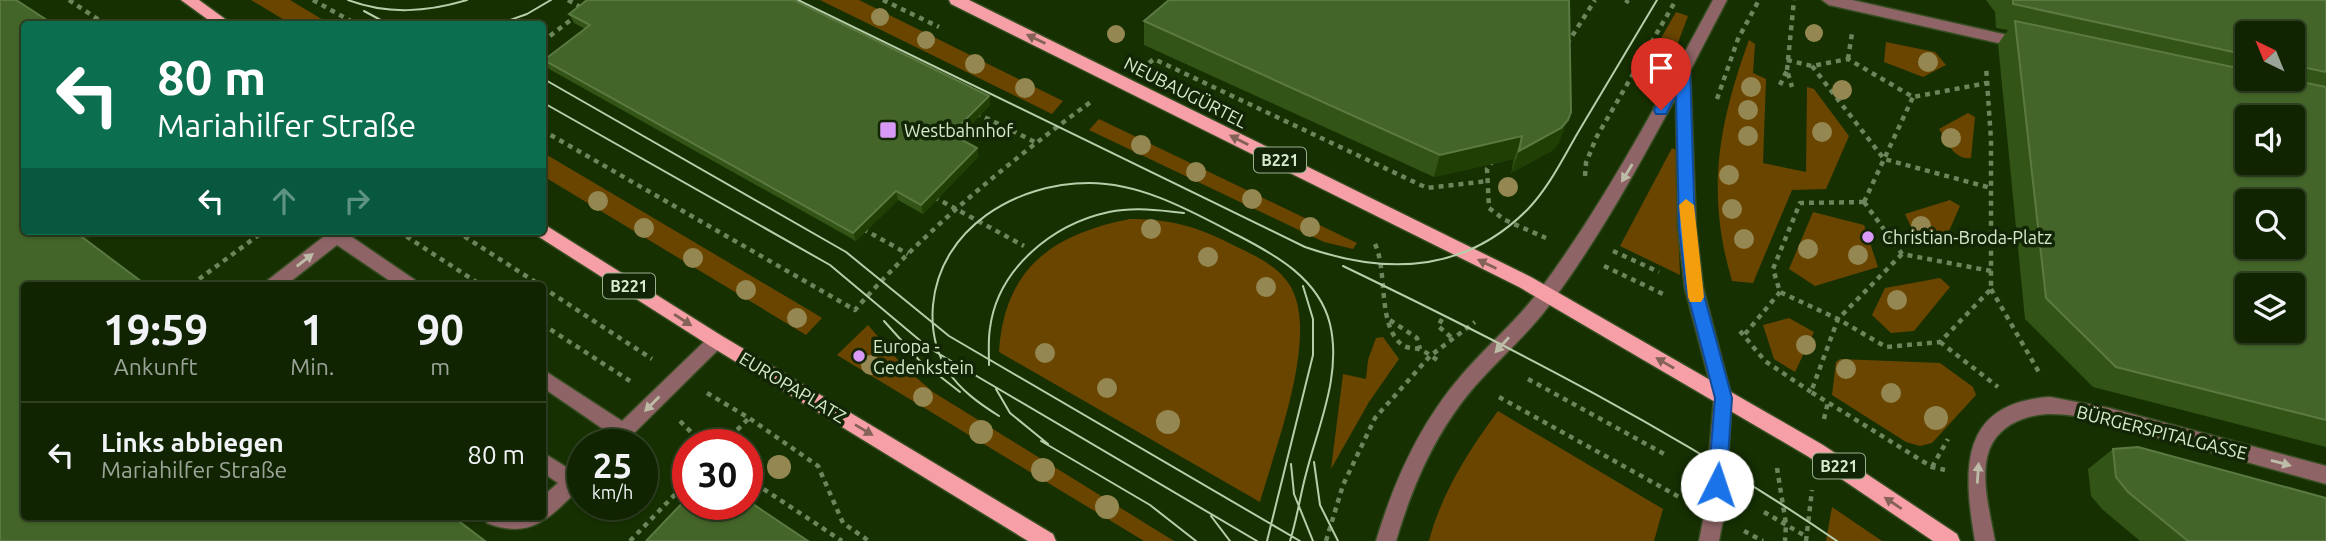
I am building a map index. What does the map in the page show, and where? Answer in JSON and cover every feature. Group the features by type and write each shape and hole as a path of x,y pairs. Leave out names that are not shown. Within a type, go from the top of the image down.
{"main road":[{"path":"188,0 220,21"},
{"name":"NEUBAUGÜRTEL","path":"956,0 1548,295"},
{"name":"EUROPAPLATZ","path":"546,233 716,341 1046,541"},
{"name":"B221","path":"1548,295 1816,451 1950,541"}],"street":[{"path":"1386,541 1408,472 1447,406 1548,295 1629,171 1720,0"},
{"path":"1829,0 2039,47"},
{"path":"1682,70 1687,228 1694,288 1723,398 1714,515 1709,541"},
{"path":"282,282 338,235"},
{"path":"343,235 405,282"},
{"path":"626,429 716,341"},
{"path":"546,380 606,429"},
{"name":"BÜRGERSPITALGASSE","path":"1985,541 1977,476 1981,446 1997,424 2020,411 2054,406 2104,415 2326,475"},
{"path":"546,463 567,472"},
{"path":"546,507 567,487"},
{"path":"505,520 527,520"}],"path":[{"path":"69,0 101,21"},
{"path":"313,0 351,21"},
{"path":"568,0 593,13"},
{"path":"1585,180 1586,163 1596,138 1676,0"},
{"path":"1792,87 1787,60 1794,0"},
{"path":"546,39 590,4"},
{"path":"1984,35 1991,188 1991,289 2044,381"},
{"path":"546,53 556,58"},
{"path":"1154,59 1427,188 1488,181"},
{"path":"1787,60 1812,66 1848,59 1913,97 1987,83"},
{"path":"1812,66 1884,159 1991,188"},
{"path":"1780,85 1787,70"},
{"path":"1864,202 1913,97"},
{"path":"546,132 855,310 955,208 1035,142 966,108"},
{"path":"922,191 1024,246"},
{"path":"1864,202 1902,254 1991,271"},
{"path":"1864,202 1800,204 1773,269 1780,292 1838,319 1886,347 1940,342 1991,289"},
{"path":"858,226 908,254"},
{"path":"195,282 259,235"},
{"path":"404,235 476,282"},
{"path":"462,235 535,282"},
{"path":"1584,239 1694,288"},
{"path":"1381,254 1382,286 1389,318 1401,344 1420,349 1442,363"},
{"path":"1811,392 1838,319 1902,254"},
{"path":"546,289 678,377 749,418 818,466 843,523 869,541"},
{"path":"1780,292 1745,334 1765,361 1932,467 1977,476"},
{"path":"1389,318 1417,338 1420,349"},
{"path":"1442,319 1438,326 1452,338"},
{"path":"1326,541 1343,485 1376,418 1430,356 1467,326"},
{"path":"1940,342 2001,390"},
{"path":"1528,379 1666,455"},
{"path":"1505,400 1666,490"},
{"path":"738,429 749,418"},
{"path":"763,489 842,541"},
{"path":"630,541 672,498"},
{"path":"1763,512 1807,537"}],"shaded area":[{"path":"251,0 290,0 325,21 286,21"},
{"path":"820,0 859,0 1063,101 1052,114"},
{"path":"1676,12 1688,16 1667,72 1662,75 1644,68"},
{"path":"1749,40 1755,44 1753,73 1766,79 1763,163 1806,172 1807,87 1814,89 1849,136 1826,189 1792,190 1753,283 1732,281 1719,218 1718,188 1723,130"},
{"path":"1886,42 1935,52 1946,65 1923,77 1884,62"},
{"path":"1968,113 1975,117 1971,158 1965,158 1956,153 1939,129"},
{"path":"1099,119 1357,243 1353,249 1324,242 1089,130"},
{"path":"1672,148 1678,151 1676,178 1680,275 1620,246"},
{"path":"546,154 822,318 806,335 546,178"},
{"path":"1950,200 1960,206 1949,231 1918,242 1905,214"},
{"path":"1813,212 1864,225 1878,267 1815,286 1789,269"},
{"path":"1130,219 1172,223 1210,234 1266,262 1289,284 1298,305 1298,360 1284,422 1260,502 999,352 1003,323 1011,298 1022,277 1037,260 1077,234"},
{"path":"1940,278 1950,287 1914,331 1891,333 1872,315 1885,288"},
{"path":"1789,318 1814,332 1795,372 1774,359 1763,325"},
{"path":"868,325 904,367 933,392 1174,541 1144,541 837,355"},
{"path":"1383,337 1399,359 1369,402 1331,469 1343,374 1366,379 1368,360 1376,338"},
{"path":"1840,359 1940,363 1973,387 1976,395 1932,443 1920,446 1906,442 1832,395 1836,362"},
{"path":"1498,411 1663,509 1654,541 1429,541 1441,506 1457,473"},
{"path":"1832,507 1882,541 1826,541"}],"building":[{"path":"0,0 16,0 48,21 21,21 21,235 79,235 142,282 21,282 21,520 457,520 485,541 0,541"},
{"path":"587,0 794,0 989,96 951,134 977,148 921,205 896,191 853,233 546,61 590,25 569,14"},
{"path":"1169,0 1569,0 1571,112 1561,128 1519,151 1522,136 1440,155 1144,21"},
{"path":"2013,0 2326,0 2326,72 2305,68 2305,21 2235,21 2235,52 2013,4"},
{"path":"2015,21 2235,67 2235,91 2305,91 2305,83 2326,87 2326,420 2116,367 2046,298"},
{"path":"2138,447 2326,498 2326,541 2188,541 2128,492 2116,477 2113,449"},
{"path":"763,511 808,541 646,541 672,514 672,520 763,520"}],"tram line":[{"path":"348,0 393,10 437,7 467,0"},
{"path":"507,21 527,14 551,0"},
{"path":"798,0 1305,247 1365,262 1394,264 1451,257 1478,246 1504,230 1528,209 1556,170 1657,0"},
{"path":"364,11 382,21"},
{"path":"546,80 846,252 933,323"},
{"path":"546,104 830,265 940,355"},
{"path":"933,323 933,305 939,278 950,253 966,233 986,215 1009,201 1035,191 1062,185 1109,184 1166,200 1220,226 1294,270 1316,294 1330,324 1333,343 1331,381 1299,506"},
{"path":"989,359 990,328 995,306 1004,286 1016,268 1049,238 1088,218 1118,210 1184,213"},
{"path":"1343,266 1471,329 1657,428 1837,541"},
{"path":"1271,524 1313,355 1313,319 1303,286"},
{"path":"884,321 919,360 960,392"},
{"path":"933,323 949,336 989,359"},
{"path":"933,323 940,355"},
{"path":"940,355 1257,541"},
{"path":"940,355 958,384 999,416"},
{"path":"989,359 1271,524"},
{"path":"989,359 989,365"},
{"path":"996,389 1010,413 1048,444"},
{"path":"1041,441 1150,505 1196,541"},
{"path":"1314,462 1320,505 1338,541"},
{"path":"1291,464 1294,494 1299,506"},
{"path":"1291,536 1299,506"},
{"path":"1299,506 1313,541"},
{"path":"1211,516 1230,541"},
{"path":"1267,541 1271,524"},
{"path":"1271,524 1291,536"},
{"path":"1290,541 1291,536"},
{"path":"1291,536 1300,541"}],"slow traffic":[{"path":"1686,205 1696,297"}],"place":[{"name":"Westbahnhof","path":"888,130"},
{"name":"Christian-Broda-Platz","path":"1868,237"},
{"name":"Europa - Gedenkstein","path":"859,356"}],"route":[{"path":"1661,110 1682,70 1687,228 1694,288 1723,398 1717,485"}]}
